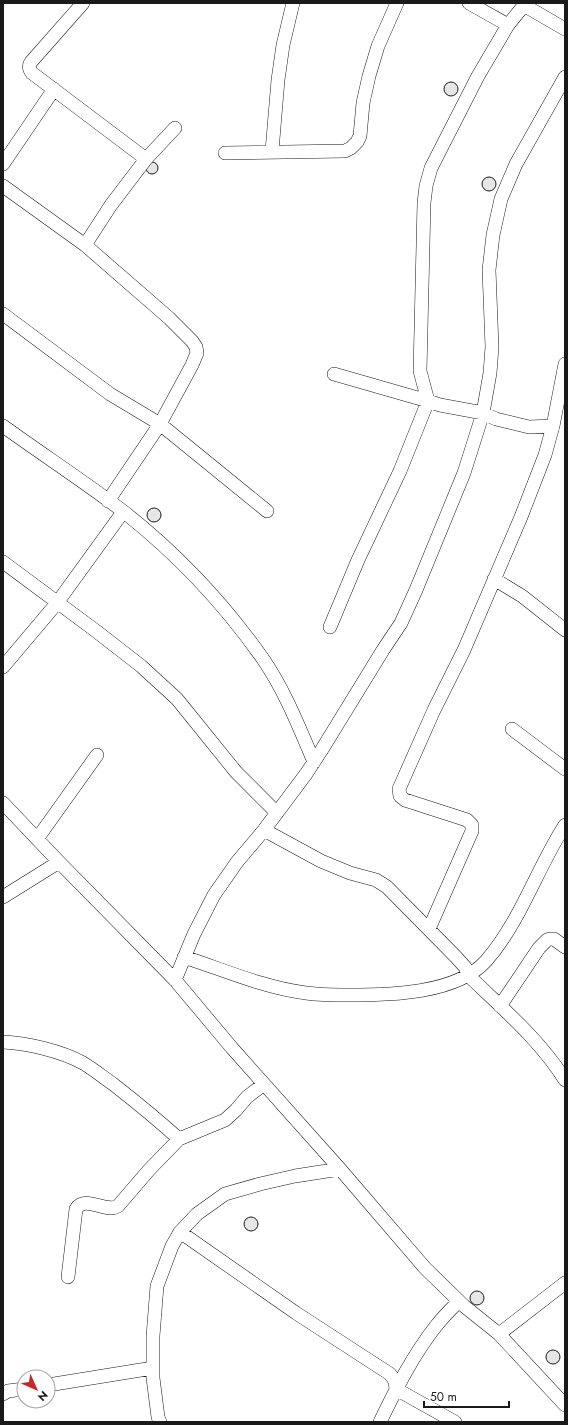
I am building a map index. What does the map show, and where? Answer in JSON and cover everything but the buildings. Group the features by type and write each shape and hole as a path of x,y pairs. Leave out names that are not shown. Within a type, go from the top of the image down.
{"street":[{"path":"83,3 29,64 32,73 146,159"},
{"path":"272,152 278,80 283,45 293,3"},
{"path":"225,153 345,151 354,146 360,136 363,103 378,46 397,3"},
{"path":"468,3 508,25"},
{"path":"330,627 361,554 400,471 428,401 420,371 424,203 426,186 431,168 478,76 508,25 521,9 528,7 565,30"},
{"path":"175,980 194,934 214,895 237,862 264,830 314,762 404,617 425,570 464,473 483,413 490,373 492,347 489,270 493,235 501,199 516,164 565,77"},
{"path":"3,164 54,89"},
{"path":"85,245 111,205 146,159 175,128"},
{"path":"3,186 85,245 169,318 196,347 197,352 192,365 160,424 108,501"},
{"path":"3,314 110,394 160,424 267,512"},
{"path":"429,929 472,831 472,825 467,820 405,800 400,796 399,789 434,710 464,650 545,455 553,426 565,364"},
{"path":"334,374 428,401 440,406 483,413 496,419 529,427 553,426"},
{"path":"3,426 124,512 148,532 203,586 263,660 297,721 314,762"},
{"path":"3,667 57,603 124,512"},
{"path":"3,562 141,666 177,699 236,772 277,813"},
{"path":"494,579 522,596 565,630"},
{"path":"512,729 565,769"},
{"path":"37,839 97,755"},
{"path":"3,803 175,980 232,1048 340,1169 425,1268 459,1301 499,1334 565,1405"},
{"path":"184,957 269,985 306,993 382,995 420,991 469,976 485,962 496,948 524,903 565,825"},
{"path":"264,830 321,861 350,873 376,880 387,887 456,957 469,976 532,1037 565,1080"},
{"path":"3,897 59,862"},
{"path":"500,1006 544,942 554,939 565,947"},
{"path":"3,1042 24,1044 63,1054 83,1063 140,1105 179,1139"},
{"path":"68,1278 76,1209 78,1206 83,1204 112,1209 118,1206 149,1170 179,1139 225,1120 247,1097 264,1084"},
{"path":"160,1422 158,1417 153,1368 153,1336 157,1286 172,1246 180,1232 197,1214 224,1194 295,1176 340,1169"},
{"path":"180,1232 296,1313 390,1374 396,1381 396,1389"},
{"path":"499,1334 565,1283"},
{"path":"380,1422 396,1389 416,1355 436,1326 459,1301"},
{"path":"56,1384 153,1368"},
{"path":"396,1389 455,1422"},
{"path":"3,1394 16,1390"}]}
